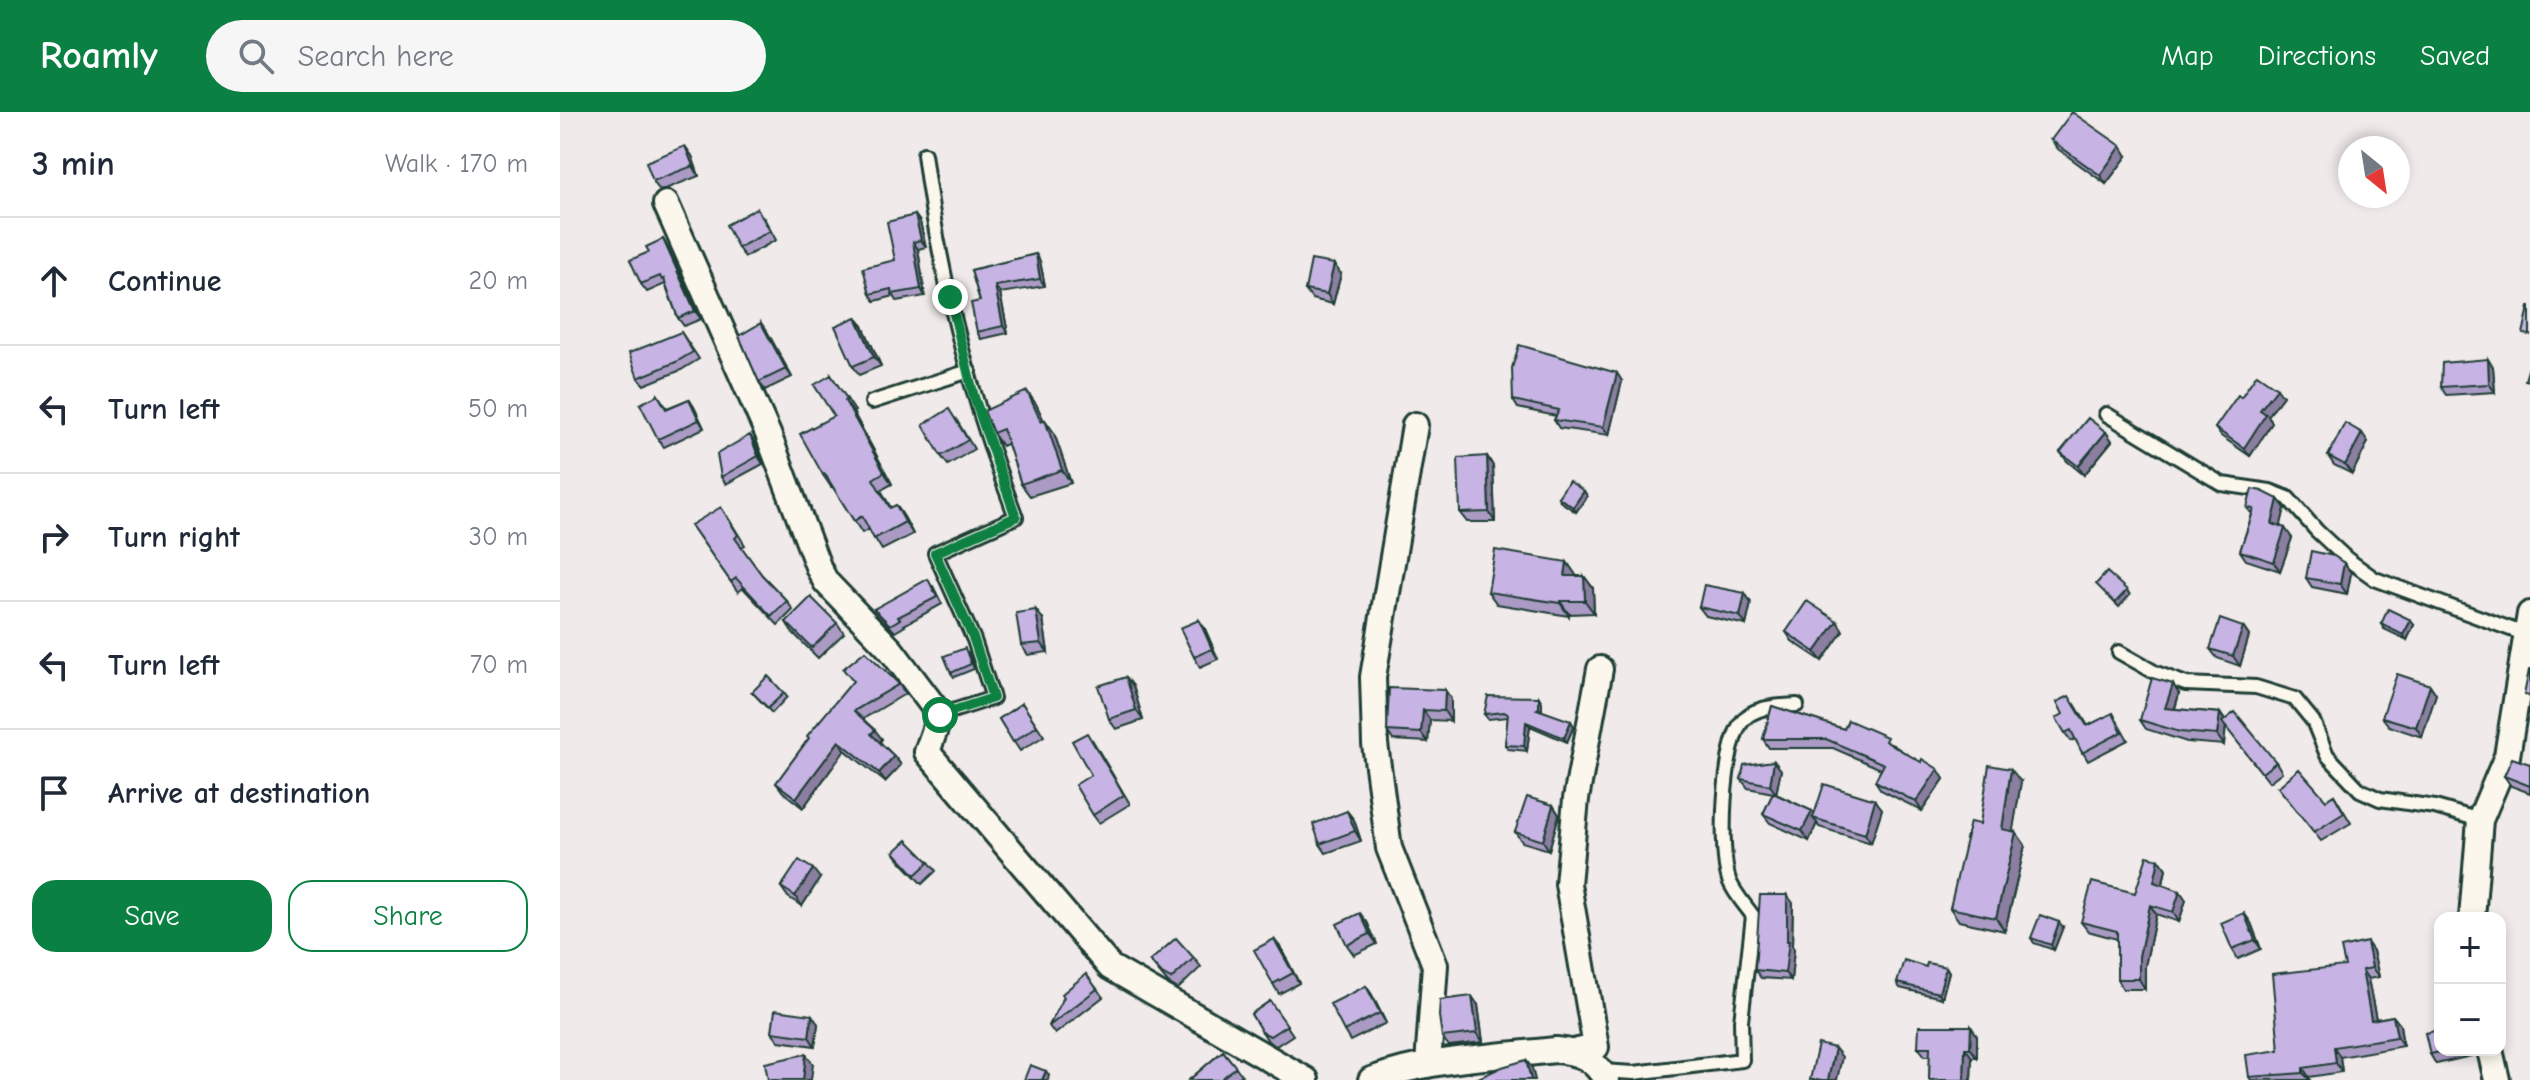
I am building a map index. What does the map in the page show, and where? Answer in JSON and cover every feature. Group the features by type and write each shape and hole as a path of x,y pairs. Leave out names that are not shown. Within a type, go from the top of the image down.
{"street":[{"path":"666,204 768,434 819,569 826,582 891,650 940,715 927,752 1110,967 1306,1080"},
{"path":"1415,425 1373,677 1375,744 1389,848 1435,965 1428,1065"},
{"path":"2472,912 2480,820 2507,756 2528,625"},
{"path":"1574,1052 1596,1047 1568,884 1576,799 1600,669"},
{"path":"1371,1080 1428,1065 1556,1050 1589,1058 1604,1076"},
{"path":"2491,1056 2497,1080"}],"lane":[{"path":"924,154 950,297 974,397 1016,517 935,553 974,640 993,698 940,715"},
{"path":"872,402 969,371"},
{"path":"2106,414 2222,484 2270,491 2288,498 2347,559 2375,579 2528,625"},
{"path":"2119,652 2156,673 2186,684 2256,687 2295,699 2313,721 2327,755 2360,790 2380,799 2435,807 2480,820"},
{"path":"1604,1076 1742,1060 1741,1021 1753,916 1730,882 1724,857 1728,756 1742,721 1766,707 1797,705"}],"building":[{"path":"2072,112 2121,146 2100,175 2051,140"},
{"path":"685,146 693,166 653,181 646,162"},
{"path":"757,208 770,231 738,248 726,225"},
{"path":"915,215 921,240 913,242 921,289 892,294 891,289 870,294 863,268 895,260 887,222"},
{"path":"663,239 695,311 678,318 664,279 660,276 641,284 630,260 649,252 646,247"},
{"path":"1036,254 1040,279 995,286 1003,326 977,332 971,303 980,301 971,270"},
{"path":"1311,260 1334,264 1327,294 1305,290"},
{"path":"2530,307 2530,335 2523,334"},
{"path":"856,317 874,357 853,366 835,326"},
{"path":"761,323 786,369 759,382 739,336"},
{"path":"681,332 693,352 638,378 629,353"},
{"path":"1519,345 1617,373 1603,427 1554,420 1559,410 1513,400 1512,368"},
{"path":"2488,359 2489,384 2441,387 2442,363"},
{"path":"2530,363 2530,381 2525,380"},
{"path":"2257,374 2277,388 2260,410 2266,414 2244,448 2215,428"},
{"path":"831,375 847,399 845,401 884,472 873,479 890,508 896,505 905,522 874,539 862,516 854,521 800,434 834,416 814,385"},
{"path":"1027,391 1041,422 1045,420 1062,470 1021,484 1003,429 993,433 984,411"},
{"path":"658,395 666,409 689,399 699,420 658,439 640,404"},
{"path":"949,409 968,440 941,456 923,425"},
{"path":"2088,418 2106,432 2078,466 2060,452"},
{"path":"2345,423 2362,433 2345,465 2328,456"},
{"path":"750,435 758,456 721,477 717,454"},
{"path":"1487,456 1489,512 1460,513 1458,458"},
{"path":"1569,481 1584,491 1573,507 1558,497"},
{"path":"2252,489 2278,499 2272,524 2285,528 2274,562 2240,551 2254,509 2247,508"},
{"path":"721,507 738,535 735,538 762,575 787,601 771,616 736,578 731,582 691,525"},
{"path":"1495,550 1567,562 1565,576 1584,576 1585,601 1560,603 1488,592"},
{"path":"2311,551 2334,556 2344,563 2340,584 2306,578"},
{"path":"2107,572 2127,590 2115,603 2096,584"},
{"path":"928,579 937,597 898,617 900,619 890,625 874,609"},
{"path":"1704,585 1745,593 1740,616 1699,607"},
{"path":"811,597 837,623 812,648 786,622"},
{"path":"1807,601 1837,621 1815,652 1786,632"},
{"path":"2388,609 2411,620 2403,635 2381,624"},
{"path":"1036,610 1041,643 1021,645 1016,613"},
{"path":"2220,619 2243,627 2233,656 2210,649"},
{"path":"1199,620 1212,649 1194,657 1180,628"},
{"path":"965,648 971,664 951,673 944,656"},
{"path":"865,651 899,684 854,711 875,730 871,734 894,756 879,773 839,741 796,798 776,783 809,738 807,736 853,681 843,669"},
{"path":"2530,670 2530,696 2524,695"},
{"path":"2397,674 2430,685 2416,727 2382,717"},
{"path":"768,676 784,693 768,708 752,692"},
{"path":"1126,677 1136,710 1109,719 1098,686"},
{"path":"2152,678 2173,684 2165,708 2220,713 2217,735 2180,732 2140,720"},
{"path":"1389,688 1445,690 1444,711 1423,710 1421,733 1387,731"},
{"path":"1488,696 1539,697 1537,709 1571,721 1564,738 1526,722 1524,746 1505,745 1508,714 1484,714"},
{"path":"2069,696 2087,726 2113,713 2122,732 2082,753 2071,730 2065,733 2056,718 2063,714 2057,702"},
{"path":"1022,703 1037,726 1013,742 999,719"},
{"path":"1772,706 1844,729 1848,720 1887,737 1885,741 1938,769 1916,802 1875,781 1884,764 1826,739 1763,739"},
{"path":"2235,712 2276,762 2262,773 2222,722"},
{"path":"1087,733 1124,795 1093,815 1075,785 1091,775 1072,741"},
{"path":"2512,758 2530,764 2530,786 2504,776"},
{"path":"1774,761 1770,785 1741,779 1744,765"},
{"path":"1989,765 2011,769 2002,829 2016,832 1996,918 1950,908 1970,822 1980,824"},
{"path":"2299,769 2326,800 2334,795 2344,813 2314,832 2278,787"},
{"path":"1824,784 1875,800 1865,834 1813,818"},
{"path":"1773,793 1812,811 1802,831 1763,814"},
{"path":"1527,797 1553,805 1543,841 1515,832"},
{"path":"1347,811 1355,831 1320,844 1313,824"},
{"path":"907,840 929,862 915,875 894,852"},
{"path":"2147,856 2159,859 2154,882 2180,891 2173,912 2150,905 2139,956 2139,979 2117,979 2117,931 2081,922 2092,882 2135,893"},
{"path":"799,860 813,869 795,896 781,887"},
{"path":"1760,895 1787,895 1789,941 1785,973 1755,970"},
{"path":"1360,913 1370,934 1347,945 1337,924"},
{"path":"2244,913 2255,940 2232,949 2221,923"},
{"path":"2040,915 2059,922 2051,945 2031,938"},
{"path":"1176,938 1194,958 1171,979 1150,961"},
{"path":"1274,939 1293,973 1273,984 1254,950"},
{"path":"2367,942 2372,968 2362,970 2371,1020 2393,1016 2397,1037 2334,1047 2336,1063 2303,1068 2303,1073 2249,1077 2246,1055 2279,1050 2272,974 2345,966 2341,948"},
{"path":"1904,960 1926,967 1927,963 1946,967 1939,993 1897,983"},
{"path":"1086,974 1097,989 1049,1026 1064,997 1062,994"},
{"path":"1366,986 1380,1013 1344,1031 1330,1004"},
{"path":"1472,996 1477,1033 1442,1037 1440,1000"},
{"path":"1270,1001 1287,1025 1270,1036 1262,1032 1251,1014"},
{"path":"775,1010 812,1015 809,1037 772,1032"},
{"path":"1919,1026 1971,1026 1970,1048 1965,1048 1964,1080 1929,1080 1930,1047 1918,1047"},
{"path":"2434,1031 2434,1053 2430,1054 2425,1033"},
{"path":"1818,1044 1835,1048 1828,1080 1810,1080"},
{"path":"1223,1051 1236,1067 1220,1080 1189,1080"},
{"path":"806,1054 803,1080 768,1080 765,1063"},
{"path":"1526,1060 1531,1080 1474,1080 1502,1067"},
{"path":"1030,1065 1046,1071 1042,1080 1024,1080"}],"route":[{"path":"940,715 993,698 974,640 935,553 1016,517 974,397 950,297"}]}
